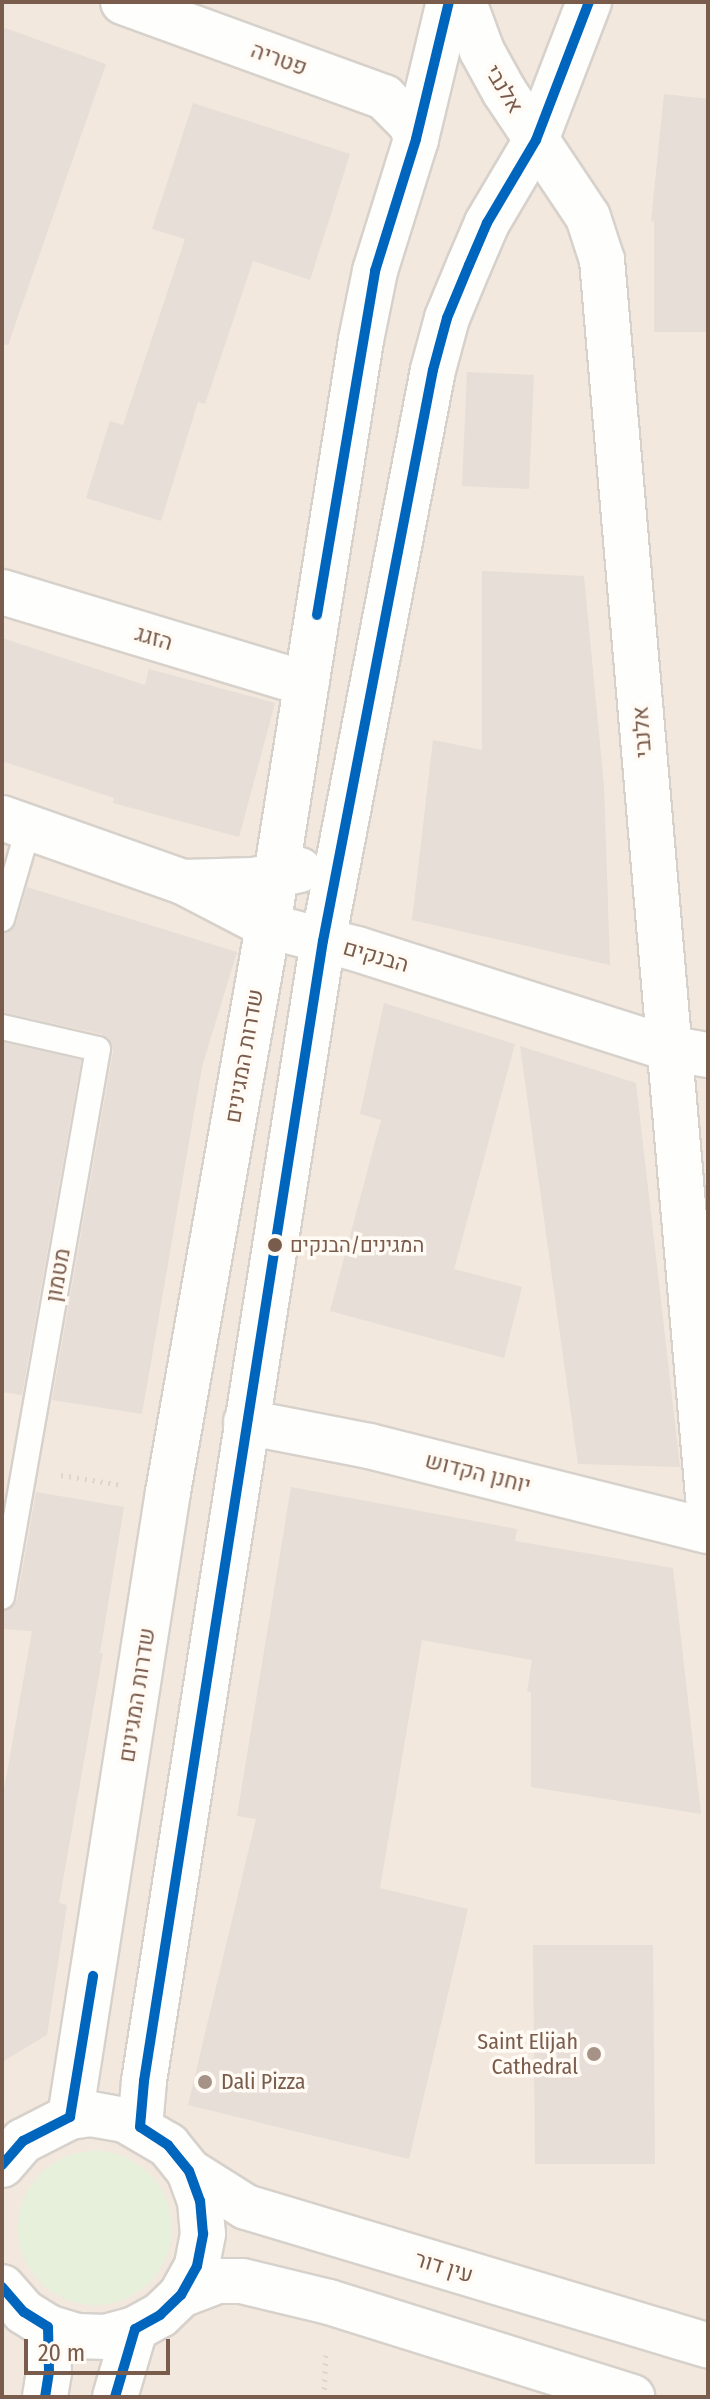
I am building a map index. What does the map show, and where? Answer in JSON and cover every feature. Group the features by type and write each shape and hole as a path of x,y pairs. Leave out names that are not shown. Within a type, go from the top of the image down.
{"street":[{"name":"פטריה","path":"123,2 384,97 400,110 416,139"},
{"name":"שדרות המגינים","path":"70,2117 168,1492 268,926 361,340 390,218 416,139 449,2"},
{"name":"אלנבי","path":"464,2 482,51 588,217 602,260 687,1051 708,1497"},
{"path":"140,2127 144,2081 323,941 433,370 447,318 487,223 536,140 589,2"},
{"name":"הזגג","path":"2,592 306,684"},
{"name":"הבנקים","path":"15,822 183,882 268,926 687,1051"},
{"path":"183,882 233,882 275,876 313,864 341,849"},
{"name":"יוחנן הקדוש","path":"246,1422 369,1446 708,1531"},
{"path":"2,2287 24,2312 48,2327 77,2336 106,2337 135,2329 160,2315 181,2295 197,2266 203,2234 200,2201 189,2171 168,2145 140,2127 109,2116 70,2117 9,2147"},
{"name":"עין דור","path":"189,2171 246,2207 708,2346"},
{"path":"181,2295 218,2281 242,2281 329,2302 633,2397"},
{"path":"45,2397 49,2372 48,2327"},
{"path":"115,2397 135,2329"}],"lane":[{"path":"2,919 15,822"},
{"name":"מטמון","path":"2,1027 98,1049 13,1466 2,1597"}],"path":[{"path":"13,1466 168,1492"}],"shaded area":[{"path":"2,2 708,2 708,2397 2,2397"}],"green space":[{"path":"95,2151 125,2157 150,2173 166,2198 172,2228 166,2258 150,2283 125,2299 95,2305 65,2299 40,2283 24,2258 18,2228 24,2198 40,2173 65,2157"}],"building":[{"path":"2,27 106,64 8,345 2,344"},
{"path":"664,94 708,99 708,332 654,332 654,222 651,221"},
{"path":"193,103 350,154 310,280 253,261 205,404 198,402 161,521 86,498 110,421 123,425 185,239 152,229"},
{"path":"467,372 534,375 529,489 462,486"},
{"path":"482,571 584,576 604,786 610,965 412,920 433,740 482,750"},
{"path":"2,638 145,685 149,669 275,703 239,837 113,803 114,798 2,761"},
{"path":"27,887 237,952 202,1067 142,1414 52,1400 113,1051 109,1038 101,1034 2,1012 2,934 16,924"},
{"path":"384,1003 515,1044 454,1269 522,1287 504,1358 330,1311 381,1120 360,1114"},
{"path":"2,1042 81,1060 22,1395 2,1392"},
{"path":"520,1046 636,1083 680,1467 578,1464"},
{"path":"291,1487 517,1529 515,1541 673,1568 701,1814 531,1787 531,1692 527,1692 532,1660 422,1640 380,1888 468,1909 409,2159 188,2105 256,1819 237,1816"},
{"path":"36,1492 124,1507 100,1653 103,1653 59,1903 67,1905 47,2035 2,2062 2,1801 32,1631 2,1629 2,1612 13,1607 17,1600"},
{"name":"Saint Elijah Cathedral","path":"533,1945 653,1945 655,2164 535,2164"}],"transit line":[{"path":"317,615 375,271 416,139 449,2"},
{"path":"115,2397 135,2329 160,2315 181,2295 197,2266 203,2234 200,2201 189,2171 168,2145 140,2127 144,2081 323,941 433,370 447,318 469,265 487,223 536,140 589,2"},
{"path":"2,2165 23,2141 70,2117 93,1976"},
{"path":"2,2287 24,2312 48,2327 49,2372 45,2397"}],"place":[{"name":"המגינים/הבנקים","path":"275,1245"},
{"name":"Saint Elijah Cathedral","path":"594,2054"},
{"name":"Dali Pizza","path":"205,2082"}]}
